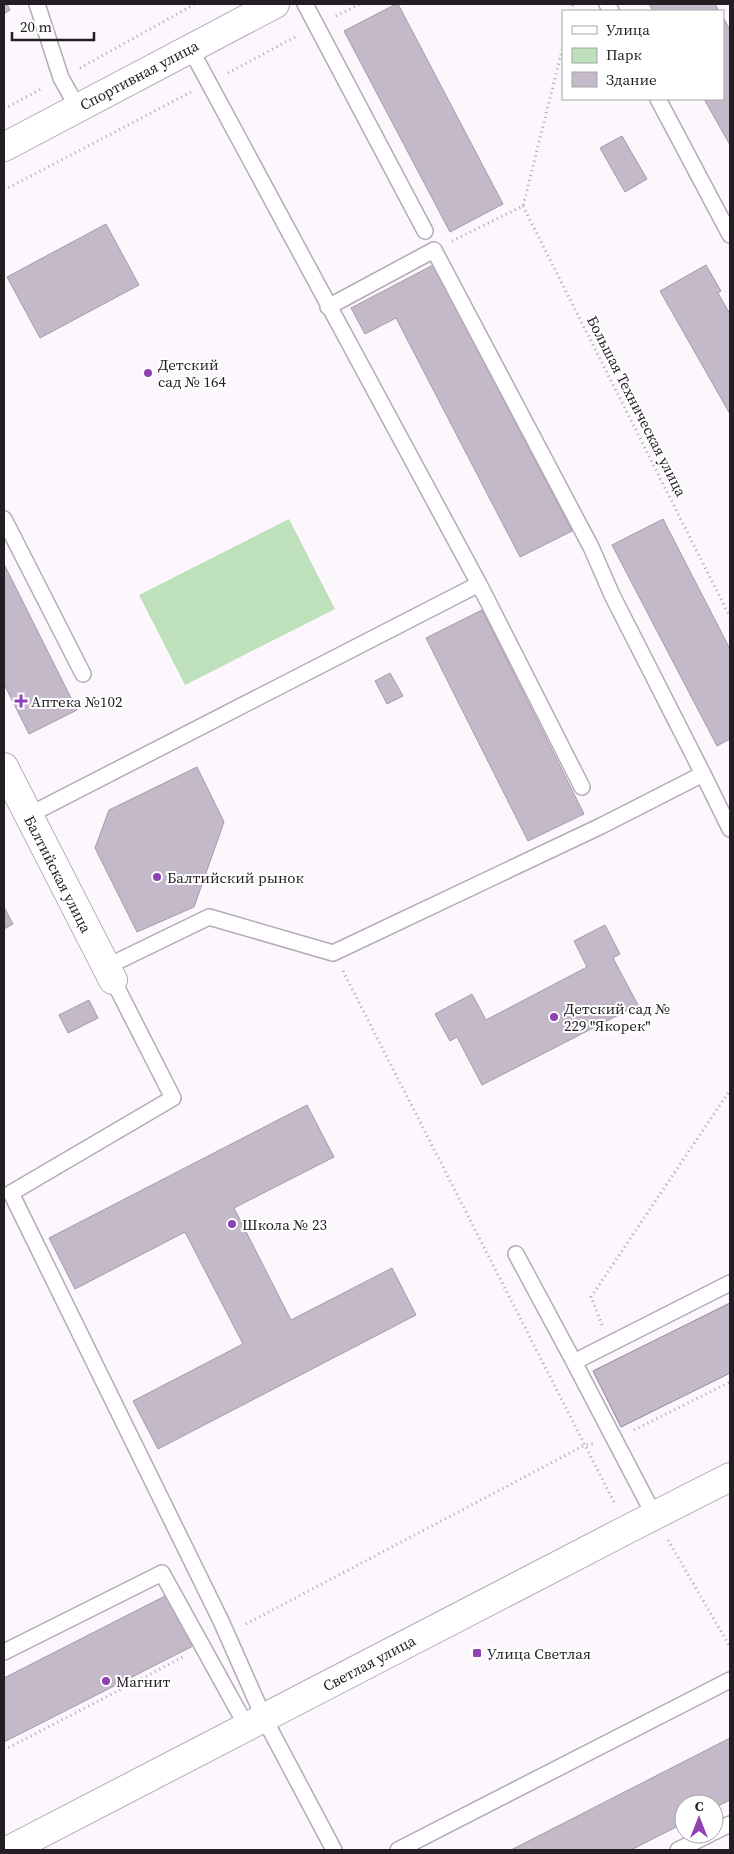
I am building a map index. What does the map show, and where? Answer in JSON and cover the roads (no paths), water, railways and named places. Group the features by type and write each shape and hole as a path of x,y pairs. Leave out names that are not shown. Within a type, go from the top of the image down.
{"street":[{"name":"Спортивная улица","path":"4,146 275,4"},
{"name":"Балтийская улица","path":"4,767 109,974"},
{"name":"Светлая улица","path":"8,1850 730,1477"}],"lane":[{"path":"37,4 61,78 78,108"},
{"path":"305,4 424,231"},
{"path":"190,48 479,584 582,787"},
{"path":"659,100 730,236"},
{"path":"328,307 434,250 591,547 612,595 730,829"},
{"path":"4,519 83,674"},
{"path":"29,815 479,584"},
{"path":"255,1723 226,1634 11,1193 173,1098 109,974 209,917 333,953 601,826 703,774"},
{"path":"516,1254 654,1515"},
{"path":"574,1362 730,1283"},
{"path":"4,1652 162,1573 202,1647 255,1723 334,1850"},
{"path":"398,1850 730,1680"},
{"path":"678,1850 690,1844"}],"place":[{"name":"Детский сад № 164","path":"148,373"},
{"name":"Аптека №102","path":"21,701"},
{"name":"Балтийский рынок","path":"157,877"},
{"name":"Детский сад № 229 \"Якорек\"","path":"554,1017"},
{"name":"Школа № 23","path":"232,1224"},
{"name":"Улица Светлая","path":"477,1653"},
{"name":"Магнит","path":"106,1681"}]}
